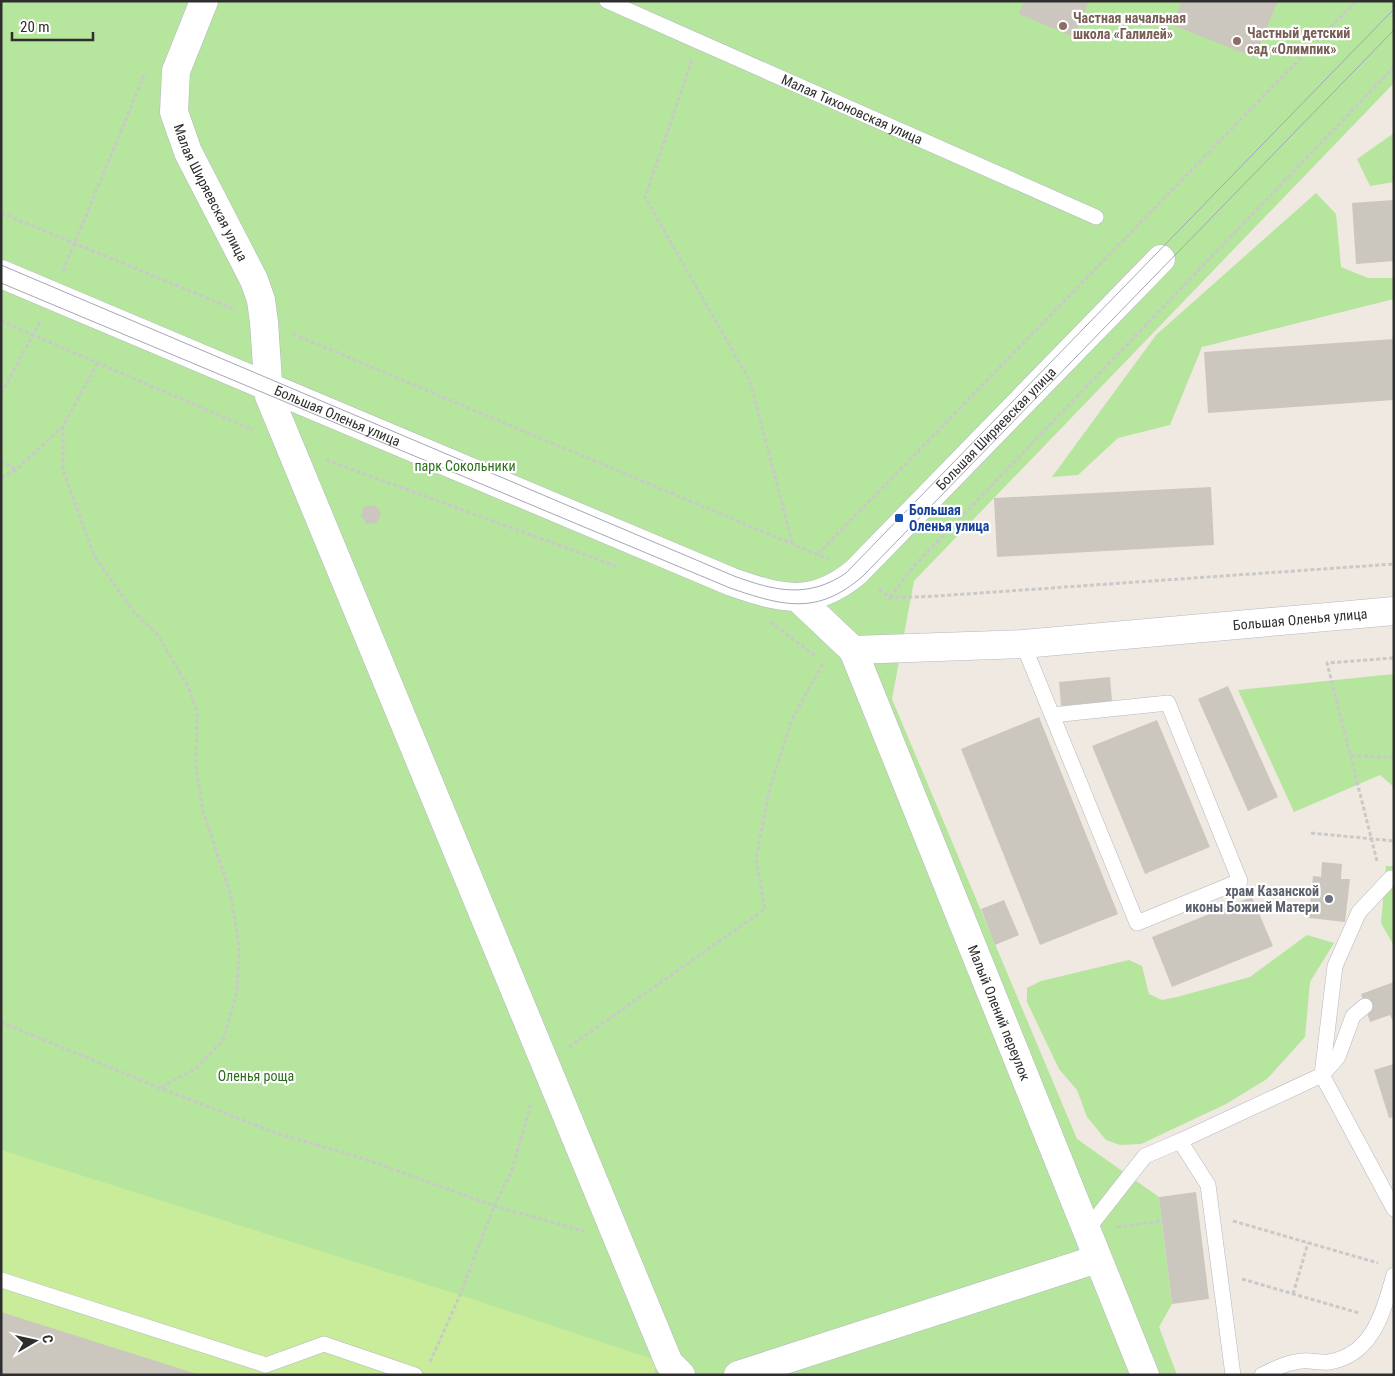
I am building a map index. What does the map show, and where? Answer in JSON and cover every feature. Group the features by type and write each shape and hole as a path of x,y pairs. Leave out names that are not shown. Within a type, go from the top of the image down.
{"street":[{"name":"Малая Ширяевская улица","path":"204,1 176,71 174,112 188,152 254,280 261,300 267,387 288,445 620,1240 669,1363 681,1375"},
{"name":"Большая Ширяевская улица","path":"798,598 833,590 856,572 1161,259"},
{"name":"Большая Оленья улица","path":"1,274 732,582 771,596 798,598"},
{"path":"798,598 853,650"},
{"name":"Большая Оленья улица","path":"853,650 1023,644 1394,611"},
{"name":"Малый Олений переулок","path":"853,650 1145,1375"},
{"path":"738,1375 1097,1259"}],"lane":[{"name":"Малая Тихоновская улица","path":"607,1 1096,217"},
{"path":"1023,644 1137,922 1240,880 1168,703 1052,714"},
{"path":"1389,882 1359,912 1335,966 1322,1075 1394,1209"},
{"path":"1086,1231 1145,1156 1322,1075 1338,1057 1354,1016 1365,1006"},
{"path":"1180,1140 1208,1185 1233,1375"},
{"path":"1262,1375 1276,1368 1301,1361 1328,1362 1357,1352 1381,1320 1389,1270"},
{"path":"1,1280 266,1365 324,1344 415,1375"}],"path":[{"path":"818,554 1356,1"},
{"path":"698,41 645,197 750,382 792,543"},
{"path":"890,598 914,566 1394,67"},
{"path":"75,245 145,73"},
{"path":"1,213 818,554 856,572 890,598 1394,564"},
{"path":"1,321 288,445 618,566"},
{"path":"1,478 16,470 63,426 97,364"},
{"path":"63,426 63,470 94,556 134,612 158,634 190,688 196,712 196,769 203,811 230,896 239,946 237,992 223,1040 197,1068 160,1088"},
{"path":"1,460 16,470"},
{"path":"434,1350 460,1295 494,1206 511,1173 536,1087 547,1068 561,1052 765,910 756,859 769,791 792,719 824,662 768,621"},
{"path":"1389,882 1372,839 1327,663 1394,658"},
{"path":"1351,756 1394,757"},
{"path":"1311,833 1394,841"},
{"path":"1,1022 160,1088 276,1133 368,1160 494,1206 620,1240"},
{"path":"1212,1215 1308,1243 1389,1270"},
{"path":"1293,1294 1308,1243"},
{"path":"1220,1273 1381,1320"}],"green space":[{"name":"парк Сокольники","path":"1,1 1394,1 1394,83 914,581 892,699 1077,1139 1159,1197 1172,1304 1159,1327 1177,1375 654,1375 655,1360 595,1375 1,1267"},
{"path":"1394,133 1394,182 1370,186 1357,159"},
{"path":"1316,193 1336,214 1341,267 1368,278 1394,278 1394,299 1202,347 1170,425 1118,438 1078,475 1052,477 1156,335"},
{"path":"1394,674 1394,787 1380,775 1294,812 1238,690"},
{"path":"1386,866 1394,866 1394,946 1381,923"},
{"path":"1307,935 1334,943 1310,982 1305,1037 1267,1079 1226,1104 1141,1144 1120,1145 1106,1140 1087,1117 1077,1090 1059,1069 1027,1002 1027,988 1041,981 1129,960 1142,966 1149,994 1162,1000 1177,997 1250,977"},
{"path":"1,1150 460,1295 655,1360 654,1375 1,1375"}],"building":[{"name":"Частная начальная школа «Галилей»","path":"1024,1 1089,1 1074,37 1019,14"},
{"name":"Частный детский сад «Олимпик»","path":"1182,1 1278,1 1254,57 1172,25"},
{"path":"1394,200 1394,261 1356,264 1352,203"},
{"path":"1394,339 1394,400 1208,413 1204,352"},
{"path":"1211,487 1214,545 997,557 994,498"},
{"path":"375,505 381,513 377,523 367,524 361,516 364,507"},
{"path":"1110,677 1112,701 1061,706 1059,682"},
{"path":"1228,686 1278,797 1248,811 1198,699"},
{"path":"1039,717 1118,914 1040,945 961,749"},
{"path":"1157,720 1210,847 1145,874 1092,746"},
{"name":"храм Казанской иконы Божией Матери","path":"1322,862 1342,864 1341,879 1350,879 1345,922 1309,918 1313,876 1321,877"},
{"path":"1252,897 1273,946 1172,987 1152,937"},
{"path":"1004,900 1019,935 995,945 981,909"},
{"path":"1394,982 1394,1023 1390,1015 1370,1022 1361,994"},
{"path":"1394,1064 1394,1117 1389,1118 1374,1070"},
{"path":"1196,1192 1209,1299 1172,1304 1159,1197"},
{"path":"1,1312 197,1374 197,1375 1,1375"}],"tram line":[{"path":"1,265 734,576 763,586 791,590 818,587 846,573 1394,9"},
{"path":"1,283 730,588 783,603 815,602 846,589 863,576 1394,30"}],"place":[{"name":"Частная начальная школа «Галилей»","path":"1063,26"},
{"name":"Частный детский сад «Олимпик»","path":"1237,41"},
{"name":"Большая Оленья улица","path":"899,518"},
{"name":"храм Казанской иконы Божией Матери","path":"1329,899"}],"park label":[{"name":"Оленья роща","path":"256,1076"}]}
